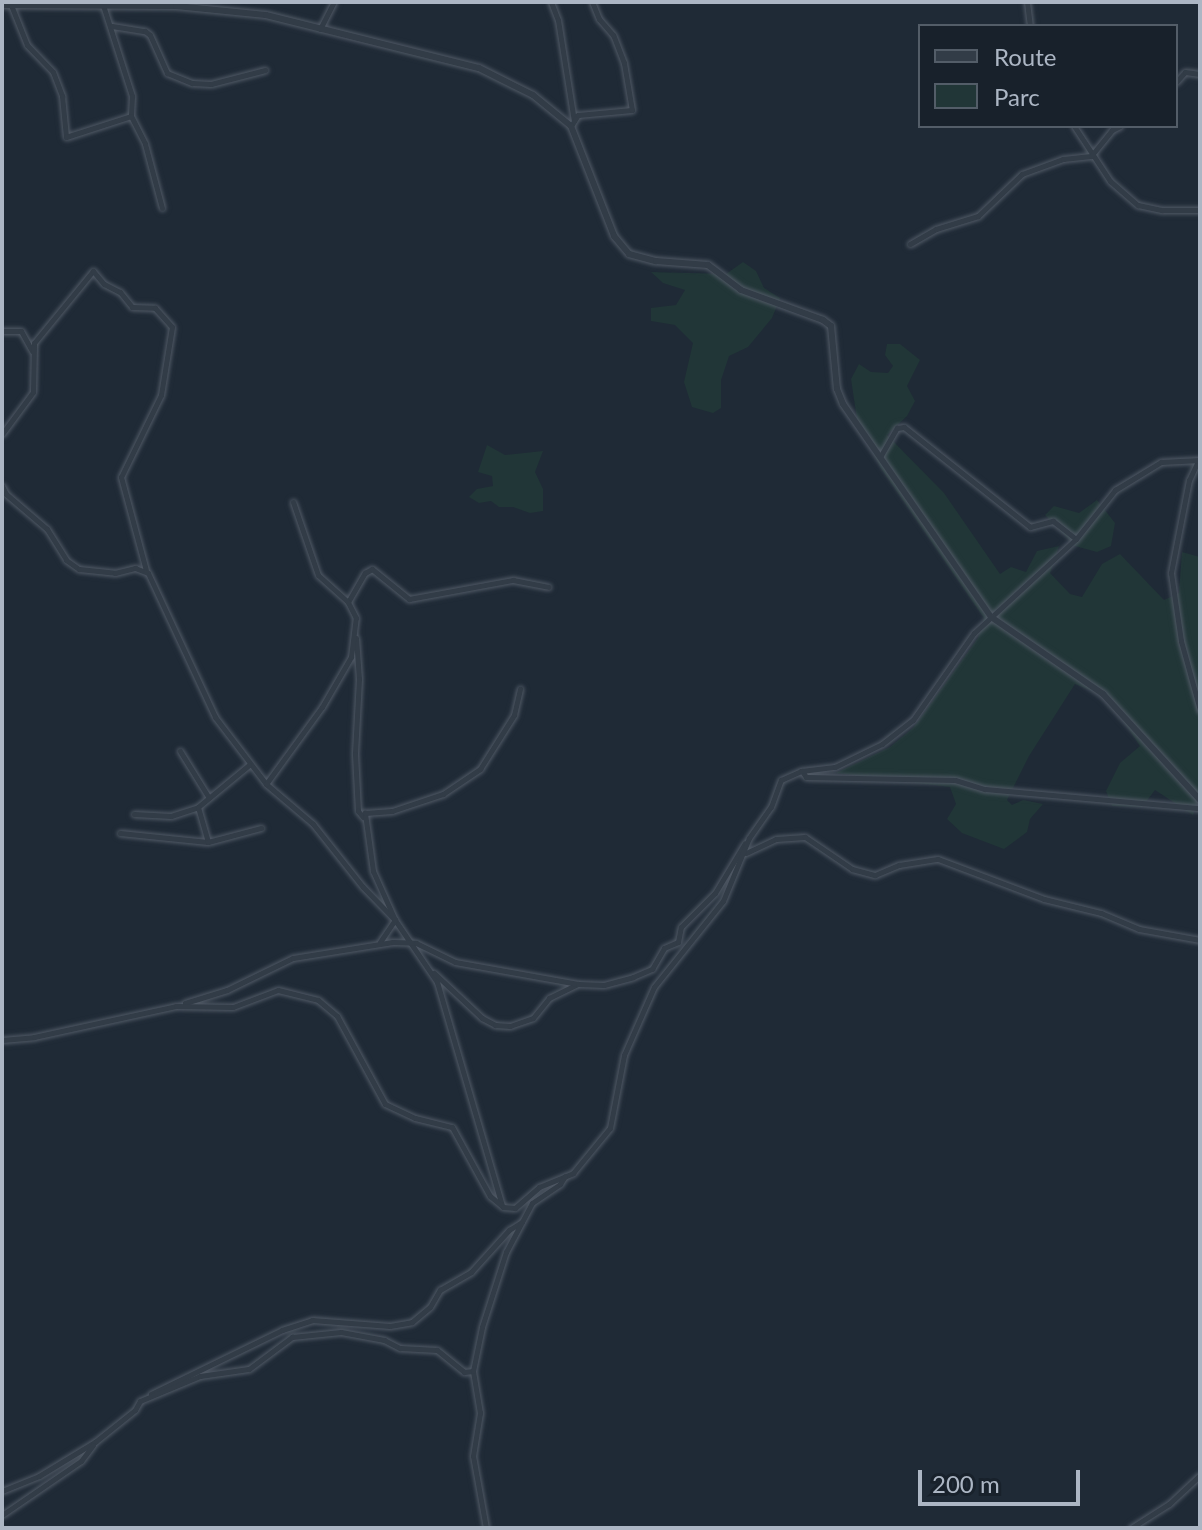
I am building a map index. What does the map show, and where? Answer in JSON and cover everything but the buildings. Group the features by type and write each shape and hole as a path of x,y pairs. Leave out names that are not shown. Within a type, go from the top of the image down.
{"street":[{"path":"320,29 334,2"},
{"path":"551,2 558,20 572,123 614,236 629,254 656,261 708,265 741,290 823,320 831,326 837,389 843,404 991,617 1103,694 1200,800"},
{"path":"572,123 578,115 632,110 624,63 613,35 599,19 592,2"},
{"path":"1027,2 1030,24"},
{"path":"103,4 132,96 131,116 145,144 162,208"},
{"path":"2,5 103,4 224,9 266,15 479,68 533,95 572,123"},
{"path":"11,5 27,45 53,72 62,96 66,137 131,116"},
{"path":"111,26 145,31 150,35 167,73 192,83 211,84 265,70"},
{"path":"1178,80 1185,72 1200,74"},
{"path":"1075,128 1110,181 1138,205 1162,210 1200,210"},
{"path":"910,244 936,229 978,216 1022,174 1063,159 1091,156 1116,128"},
{"path":"2,434 33,392 34,343 93,271 104,284 120,292 132,307 155,308 172,327 161,395 121,477 136,542 215,717 249,765 266,784 313,824 363,887 395,920"},
{"path":"2,331 21,331 33,351"},
{"path":"880,457 897,428 904,427 1030,527 1053,521 1076,539"},
{"path":"2,1040 34,1037 176,1006 227,990 293,958 380,943 410,943 434,949 455,962 578,984 604,985 652,969 664,948 678,942 681,927 715,893 771,807 781,780 801,771 835,767 882,744 913,720 974,633 1076,539 1115,490 1161,462 1199,460 1189,480 1171,573 1181,641 1200,710"},
{"path":"2,486 6,494 47,529 66,560 79,569 115,573 135,568 148,573"},
{"path":"266,784 322,707 351,657 356,618 348,602 318,575 293,502"},
{"path":"348,602 365,573 372,569 409,599 513,580 548,587"},
{"path":"355,625 359,679 355,754 358,811 364,818"},
{"path":"503,1207 437,982 395,920 373,871 364,818 365,813 370,811 392,811 443,794 480,769 514,715 520,689"},
{"path":"180,751 209,798"},
{"path":"134,814 171,816 198,807 249,765"},
{"path":"801,771 806,777 955,780 985,789 1200,808"},
{"path":"198,807 208,842"},
{"path":"120,833 208,842 261,828"},
{"path":"745,853 776,839 805,837 852,869 875,875 899,865 938,859 1044,899 1101,913 1139,929 1200,940"},
{"path":"176,1006 233,1007 278,990 318,1000 337,1016 385,1104 415,1118 452,1127 490,1196 503,1207 515,1208 539,1187 573,1173 610,1128 624,1055 654,987 723,901 749,838"},
{"path":"380,943 395,920"},
{"path":"422,960 482,1018 495,1025 510,1026 533,1018 549,998 578,984"},
{"path":"486,1528 473,1456 480,1413 473,1371 482,1327 506,1252 532,1203 560,1184 566,1175"},
{"path":"2,1491 39,1476 95,1442 135,1410 140,1401 282,1330 312,1320 390,1326 412,1322 430,1307 440,1290 471,1272 501,1238 522,1222"},
{"path":"140,1401 200,1376 249,1369 292,1337 323,1332 384,1340 400,1348 437,1350 464,1372 473,1371"},
{"path":"2,1515 81,1461 95,1442"},
{"path":"1131,1528 1169,1504 1200,1475"}],"green space":[{"path":"743,262 756,271 764,288 780,298 772,318 748,347 729,356 721,380 721,408 713,413 692,407 684,382 693,343 675,325 651,321 651,308 676,305 685,290 663,283 651,272 726,274"},
{"path":"887,344 900,344 920,360 907,386 915,401 907,416 887,435 944,493 1000,574 1011,567 1026,572 1037,551 1059,546 1050,573 1070,594 1082,597 1102,564 1120,554 1164,600 1179,593 1182,552 1200,557 1200,794 1193,815 1155,790 1142,807 1112,806 1106,791 1120,763 1140,746 1107,697 1075,684 1029,756 1007,800 1012,805 1023,800 1043,804 1030,819 1027,832 1004,849 962,833 947,819 956,804 950,787 836,773 890,747 913,728 978,638 984,618 880,467 857,419 851,379 859,364 871,372 888,373 893,366 885,355"},
{"path":"487,445 505,455 543,451 535,472 543,489 543,511 530,513 513,507 499,507 491,501 479,503 469,497 477,489 493,486 492,476 478,472"},
{"path":"1097,500 1115,523 1111,546 1097,552 1075,546 1045,515 1054,506 1079,513"}]}
